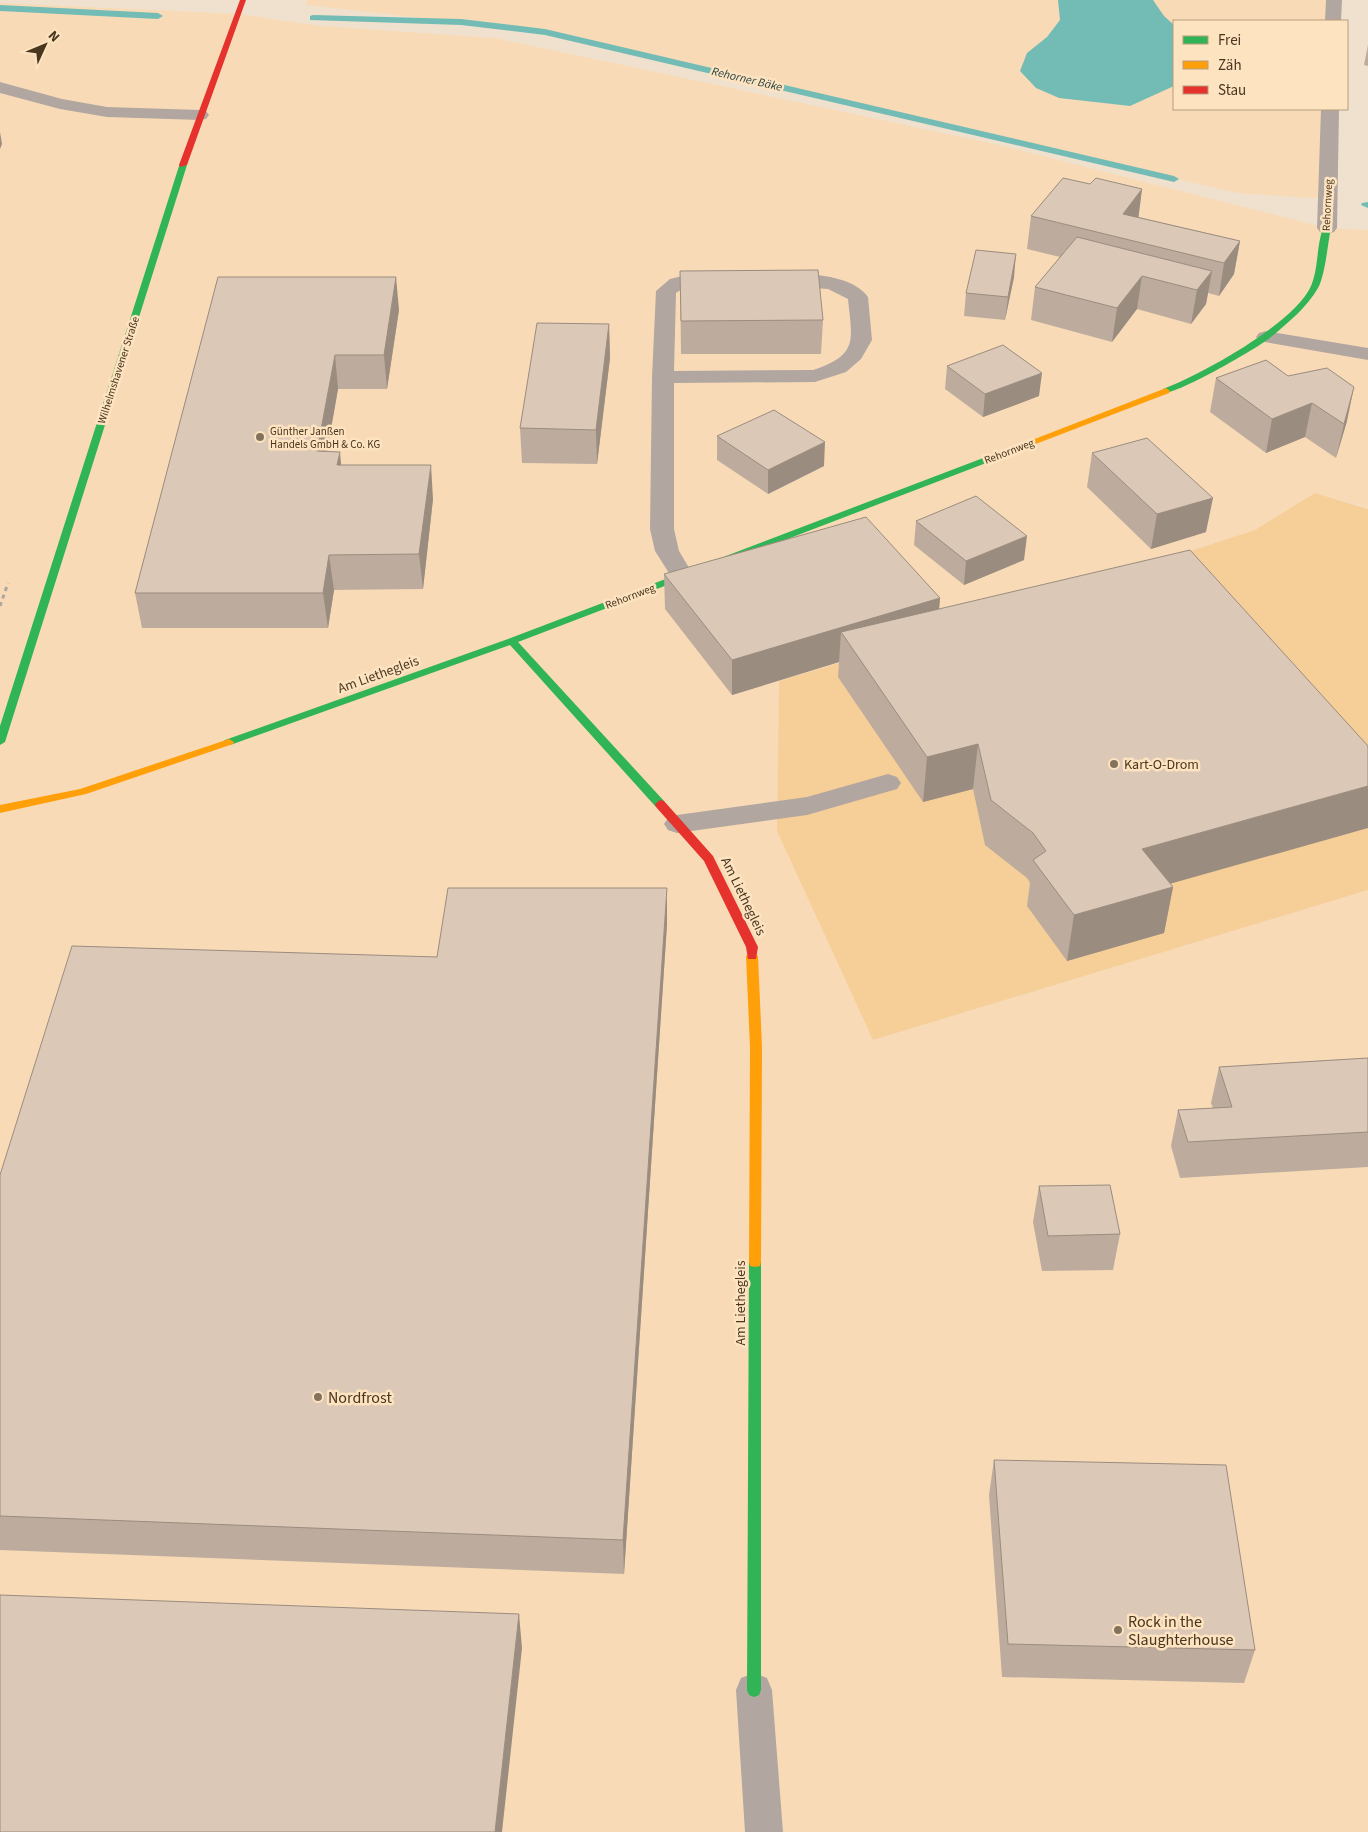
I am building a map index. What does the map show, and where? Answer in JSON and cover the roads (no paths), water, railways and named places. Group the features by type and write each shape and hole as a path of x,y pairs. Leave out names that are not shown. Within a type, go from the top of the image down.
{"street":[{"name":"Wilhelmshavener Straße","path":"0,742 200,115 243,0"},
{"name":"Rehornweg","path":"512,641 1182,385 1266,337 1298,309 1315,286 1327,228"},
{"name":"Am Liethegleis","path":"0,809 82,792 354,699 512,641 709,859 752,947 756,1047 754,1690"}],"lane":[{"path":"1333,20 1334,0"},
{"path":"0,87 60,104 107,112 200,115"},
{"name":"Rehornweg","path":"1327,228 1330,110"},
{"path":"682,576 667,551 662,528 663,377 666,291 675,283 686,279 735,280"},
{"path":"663,377 815,376 839,368 854,355 862,340 858,297 848,288 834,282 765,281"},
{"path":"1266,337 1368,354"},
{"path":"677,824 807,806 888,783"},
{"path":"754,1690 764,1832"}],"water":[{"path":"1058,0 1153,0 1164,16 1173,24 1173,86 1130,106 1059,98 1036,88 1020,71 1027,53 1047,37 1060,20"}],"waterway":[{"name":"Rehorner Bäke","path":"0,8 158,16"},
{"name":"Rehorner Bäke","path":"313,18 461,22 545,32 1174,179"}],"place":[{"name":"Günther Janßen Handels GmbH & Co. KG","path":"260,437"},
{"name":"Kart-O-Drom","path":"1114,764"},
{"name":"Nordfrost","path":"318,1397"},
{"name":"Rock in the Slaughterhouse","path":"1118,1630"}]}
